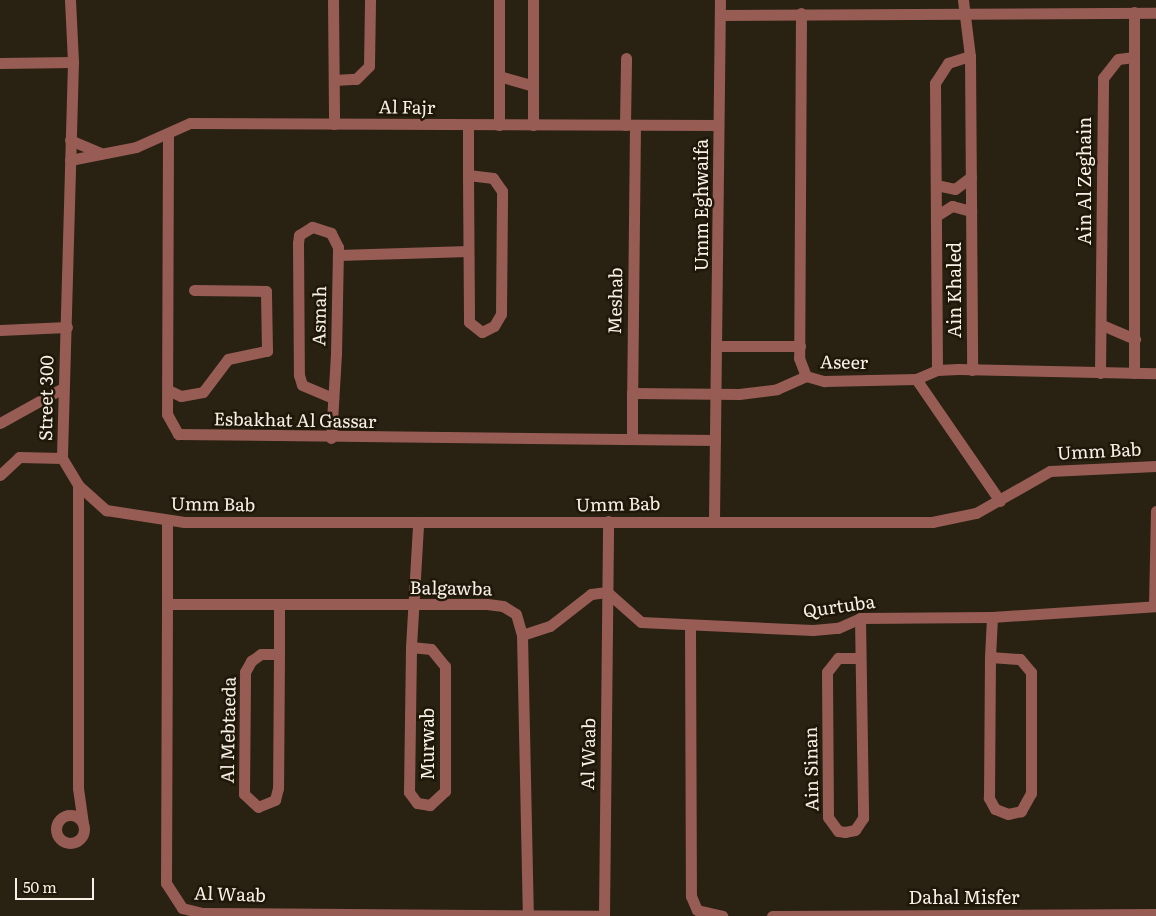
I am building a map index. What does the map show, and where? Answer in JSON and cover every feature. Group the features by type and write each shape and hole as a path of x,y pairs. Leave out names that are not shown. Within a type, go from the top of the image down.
{"street":[{"path":"333,0 334,124"},
{"path":"334,80 356,79 369,66 370,0"},
{"path":"498,125 499,0"},
{"path":"533,0 533,125"},
{"name":"Umm Eghwaifa","path":"714,520 714,440 718,346 720,0"},
{"name":"Ain Khaled","path":"963,0 970,56 972,370"},
{"name":"Street 300","path":"71,1 73,62 62,458 78,485"},
{"path":"1134,12 1134,373"},
{"path":"720,15 801,13 964,15 1156,13"},
{"name":"Aseer","path":"801,13 800,364 806,376 817,381 916,379 936,370 1156,373"},
{"name":"Ain Khaled","path":"936,370 935,83 948,62 970,56"},
{"name":"Ain Al Zeghain","path":"1100,372 1102,325 1103,78 1118,59 1134,57"},
{"name":"Meshab","path":"626,58 630,125 632,439"},
{"path":"0,62 73,62"},
{"path":"498,76 533,86"},
{"name":"Al Fajr","path":"70,160 136,148 190,124 718,125"},
{"path":"468,125 468,175 468,251 469,322 482,332 494,326 501,314 502,191 493,178 468,175"},
{"name":"Esbakhat Al Gassar","path":"168,134 167,420 183,436 714,440"},
{"path":"70,140 101,153"},
{"path":"936,184 955,189 971,177"},
{"path":"936,216 952,206 971,211"},
{"name":"Asmah","path":"331,438 333,398 338,255 336,240 325,229 312,227 299,235 299,375 302,385 333,398"},
{"path":"338,255 468,251"},
{"path":"168,390 182,396 203,392 228,359 267,351 266,291 194,290"},
{"path":"1102,325 1134,339"},
{"path":"0,330 67,327"},
{"path":"718,346 800,346"},
{"path":"632,393 717,395 777,389 806,376"},
{"path":"916,379 1000,500"},
{"path":"0,423 63,388"},
{"path":"0,475 19,457 62,458"},
{"name":"Umm Bab","path":"78,485 106,510 167,521 418,524 714,520 948,521 1000,500 1020,484 1050,471 1156,466"},
{"path":"78,485 78,788 83,823 82,838 64,842 55,830 66,815 78,788"},
{"path":"1155,606 1156,511"},
{"path":"167,521 167,604"},
{"name":"Al Waab","path":"167,604 166,883 174,902 202,913 528,913 604,916 608,521"},
{"name":"Murwab","path":"411,647 431,649 445,666 444,791 430,805 417,803 409,792 411,647 412,604 418,524"},
{"path":"522,635 550,626 591,594 607,592"},
{"name":"Qurtuba","path":"607,592 641,622 690,626 813,630 838,628 860,618 992,617 1155,606"},
{"name":"Balgawba","path":"167,604 503,606 516,614 522,635 528,913"},
{"name":"Al Mebtaeda","path":"279,606 279,654 278,794 270,805 258,807 244,794 246,672 255,657 279,654"},
{"path":"990,657 1020,659 1031,672 1031,792 1021,811 1008,814 995,809 989,798 990,657 992,617"},
{"name":"Ain Sinan","path":"860,618 863,818 855,830 845,832 838,830 828,817 827,672 838,658 860,658"},
{"path":"690,626 691,896 696,910 722,916"},
{"path":"66,815 83,823"},
{"name":"Dahal Misfer","path":"772,916 1156,914"}]}
